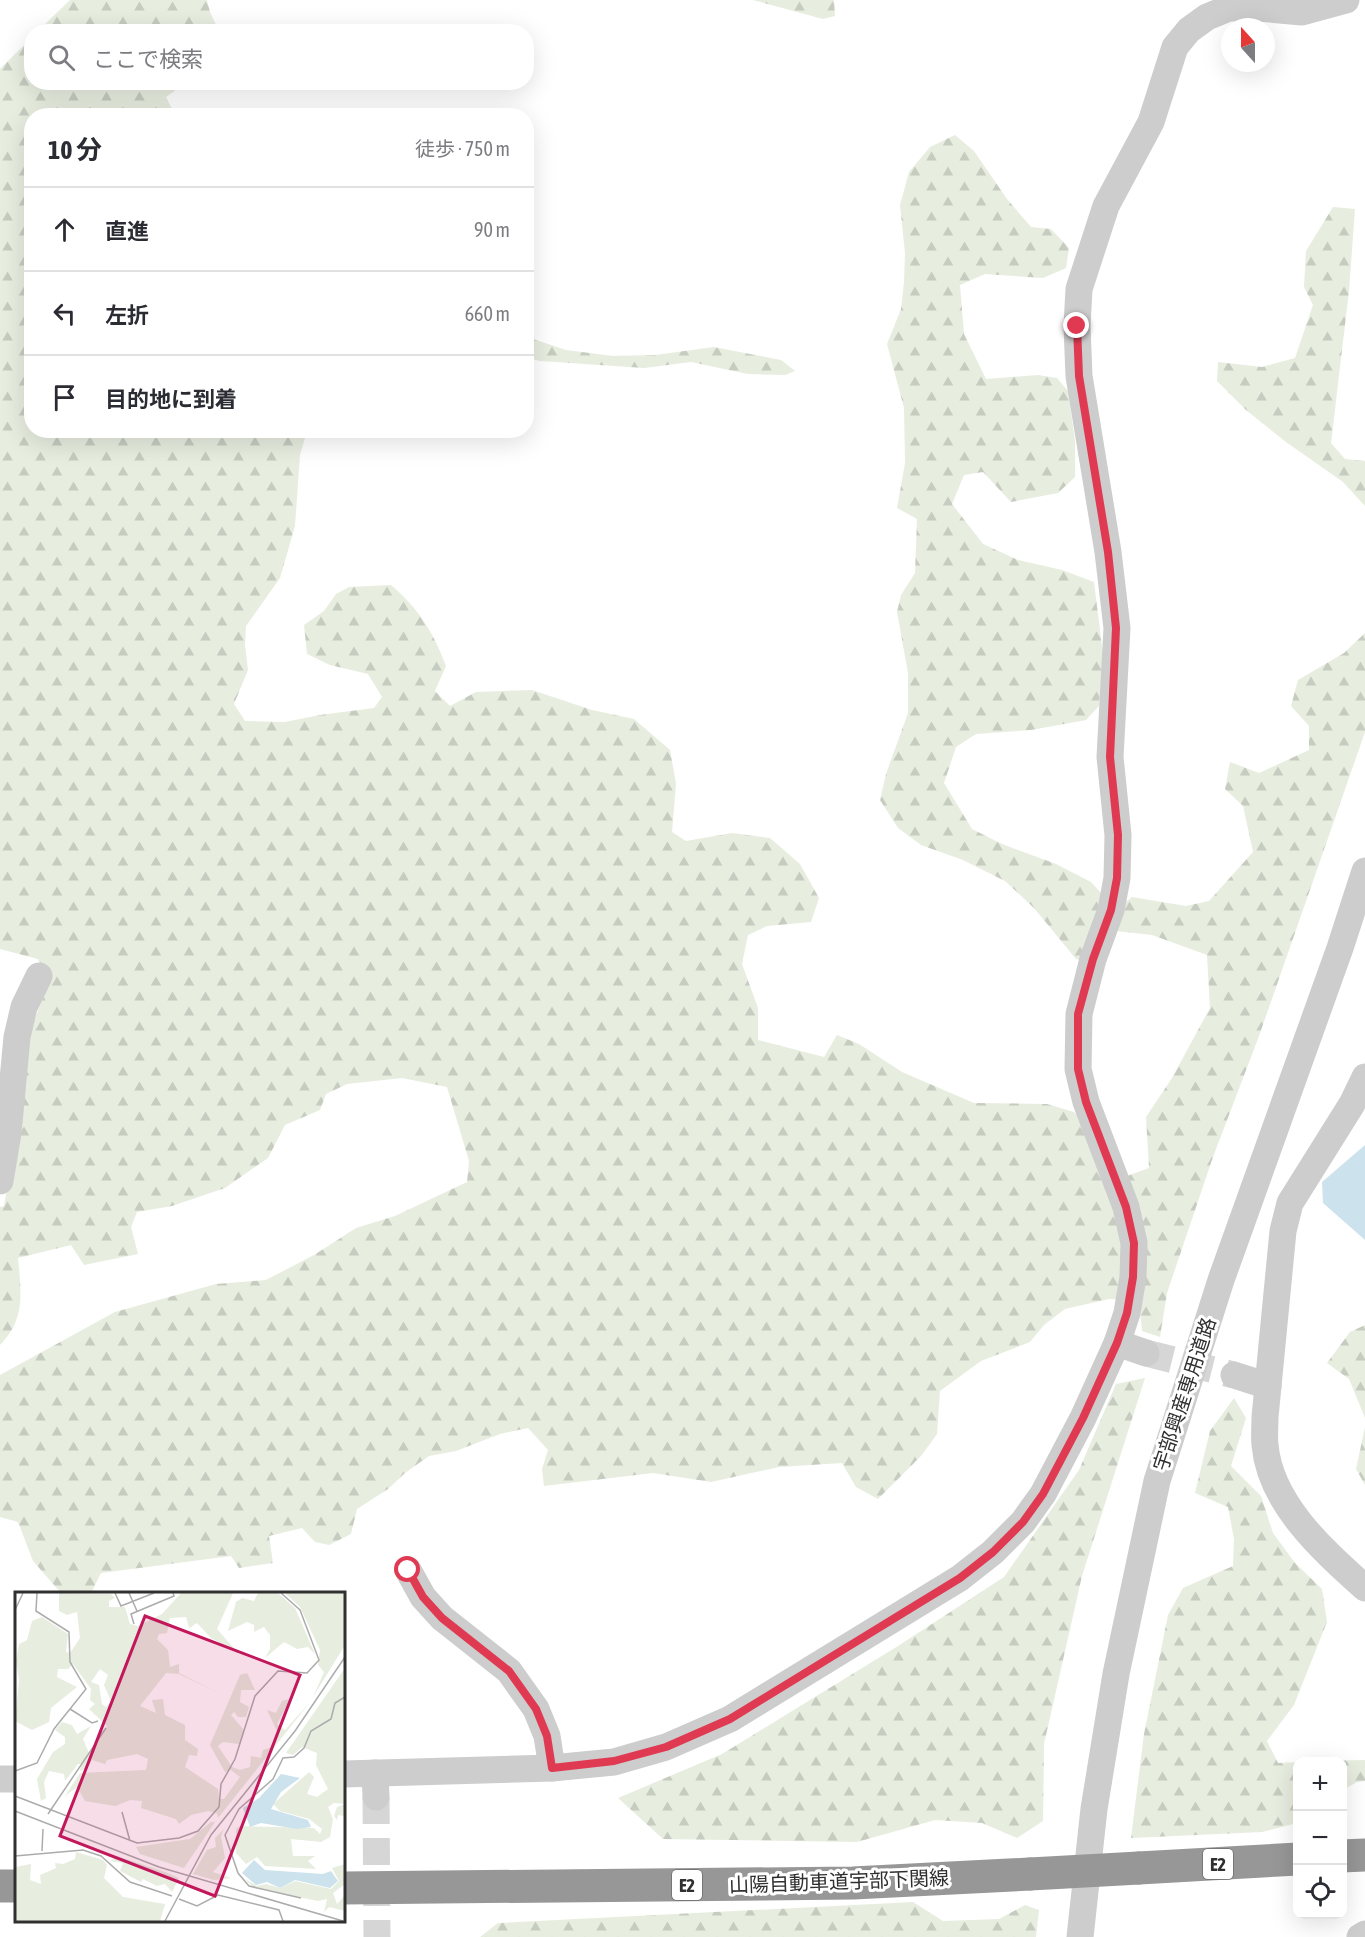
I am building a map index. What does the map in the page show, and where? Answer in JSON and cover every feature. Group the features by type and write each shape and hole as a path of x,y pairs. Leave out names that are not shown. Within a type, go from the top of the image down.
{"highway":[{"path":"1347,1856 1365,1855"},
{"name":"山陽自動車道宇部下関線","path":"345,1888 853,1882 1293,1859"}],"street":[{"path":"345,1774 375,1785 614,1761 666,1747 730,1719 960,1578 993,1552 1023,1522 1043,1494 1083,1418 1117,1343 1133,1277 1134,1243 1126,1207 1086,1102 1078,1069 1078,1014 1093,959 1111,910 1117,878 1118,835 1110,757 1116,628 1108,552 1079,376 1078,289 1106,206 1151,122 1175,47 1189,30 1207,17 1229,8 1302,12 1346,0"},
{"name":"宇部興産専用道路","path":"1080,1937 1094,1809 1116,1674 1157,1482 1221,1280 1340,948 1365,871"},
{"path":"0,1181 8,1132 16,1037 24,1007 39,976"},
{"path":"1365,1077 1352,1104 1290,1203 1283,1231 1265,1417 1265,1446 1271,1472 1282,1496 1304,1528 1325,1552 1365,1588"},
{"path":"1117,1343 1146,1353"},
{"path":"1234,1375 1268,1386"},
{"path":"408,1570 423,1597 442,1618 509,1671 536,1709 547,1736 552,1768"},
{"path":"1360,1937 1365,1934"}],"green space":[{"path":"70,0 207,0 216,24 45,24"},
{"path":"753,0 834,0 835,16 823,19"},
{"path":"24,45 24,90 176,90 166,97 172,108 24,108 24,438 305,438 300,455 295,526 280,578 246,626 245,645 248,670 234,704 245,721 285,722 374,708 382,697 368,674 330,665 307,654 304,625 324,611 336,594 349,587 391,585 417,612 436,643 446,666 435,691 450,706 476,692 532,690 592,710 634,719 670,750 676,784 672,832 686,841 732,833 770,838 800,864 819,898 811,922 767,926 748,935 742,964 758,1008 758,1040 824,1057 837,1035 859,1044 902,1072 974,1103 1047,1104 1074,1112 1091,1133 1108,1183 1149,1168 1146,1117 1172,1078 1210,1008 1207,955 1152,935 1116,931 1100,966 1076,959 1034,908 1005,881 963,860 921,845 898,828 880,800 886,774 908,713 908,673 897,612 901,595 915,573 917,519 897,508 905,463 904,408 887,344 901,309 905,253 900,205 909,172 930,147 955,135 974,151 1007,199 1031,227 1051,229 1069,248 1066,268 1043,278 985,274 960,285 964,334 986,379 1038,375 1057,378 1068,391 1075,441 1075,477 1058,493 1011,502 983,472 964,475 952,504 983,544 1018,560 1062,570 1094,582 1103,655 1099,706 1086,720 1031,730 976,734 956,747 944,783 972,829 1002,844 1056,864 1091,882 1101,893 1120,907 1132,897 1186,906 1209,901 1253,852 1243,806 1225,789 1230,762 1259,773 1309,750 1309,726 1291,706 1298,680 1344,653 1365,633 1365,732 1259,1036 1213,1157 1167,1293 1160,1337 1142,1331 1139,1300 1109,1299 1065,1309 1044,1325 1030,1342 981,1361 940,1391 937,1434 921,1456 878,1499 856,1487 842,1463 779,1467 711,1482 653,1473 544,1486 542,1469 548,1450 528,1428 500,1434 456,1451 429,1456 405,1473 388,1489 357,1509 351,1534 329,1545 315,1542 302,1528 269,1536 273,1563 239,1568 231,1556 101,1573 92,1592 60,1592 33,1561 18,1522 0,1517 0,1375 115,1312 216,1284 266,1280 314,1255 356,1228 395,1216 467,1182 469,1161 447,1087 402,1078 347,1084 326,1094 320,1110 285,1125 268,1158 225,1188 172,1206 137,1212 131,1227 138,1254 84,1265 71,1245 18,1258 20,1304 18,1315 0,1345 0,1207 4,1206 22,1100 26,1041 48,985 38,959 0,949 0,69"},
{"path":"1333,207 1355,209 1349,291 1331,443 1345,459 1365,461 1365,506 1343,482 1286,442 1246,410 1217,381 1218,362 1262,367 1295,358 1313,305 1304,287 1306,251"},
{"path":"534,339 566,350 613,356 655,355 714,347 781,360 795,371 785,375 748,374 691,362 644,368 534,360"},
{"path":"1365,1325 1365,1418 1349,1379 1327,1363 1350,1332"},
{"path":"1145,1378 1082,1576 1044,1744 1043,1821 1017,1838 982,1823 935,1820 857,1842 663,1839 618,1798 722,1754 898,1646 1004,1577 1079,1470 1116,1384"},
{"path":"1234,1398 1246,1418 1231,1466 1261,1496 1273,1533 1295,1563 1322,1589 1327,1622 1294,1705 1267,1741 1278,1763 1293,1762 1293,1824 1262,1832 1131,1838 1144,1734 1168,1615 1183,1588 1233,1566 1234,1539 1228,1507 1195,1493 1210,1431"},
{"path":"1365,1427 1365,1485 1356,1469"},
{"path":"1347,1760 1365,1760 1365,1781 1357,1782 1347,1788"},
{"path":"913,1902 943,1921 999,1919 1025,1905 1039,1910 1036,1937 480,1937 498,1923"}],"water":[{"path":"1365,1145 1365,1240 1323,1203 1322,1182"}],"tunnel":[{"path":"1146,1353 1234,1375"},
{"path":"376,1797 377,1937"}],"route":[{"path":"408,1570 423,1597 442,1618 509,1671 536,1709 547,1736 552,1768 614,1761 666,1747 730,1719 802,1677 960,1578 993,1552 1023,1522 1043,1494 1065,1456 1117,1343 1127,1313 1133,1277 1134,1243 1126,1207 1086,1102 1078,1069 1078,1014 1093,959 1111,910 1117,878 1118,835 1110,757 1116,628 1108,552 1079,376 1077,326"}]}
